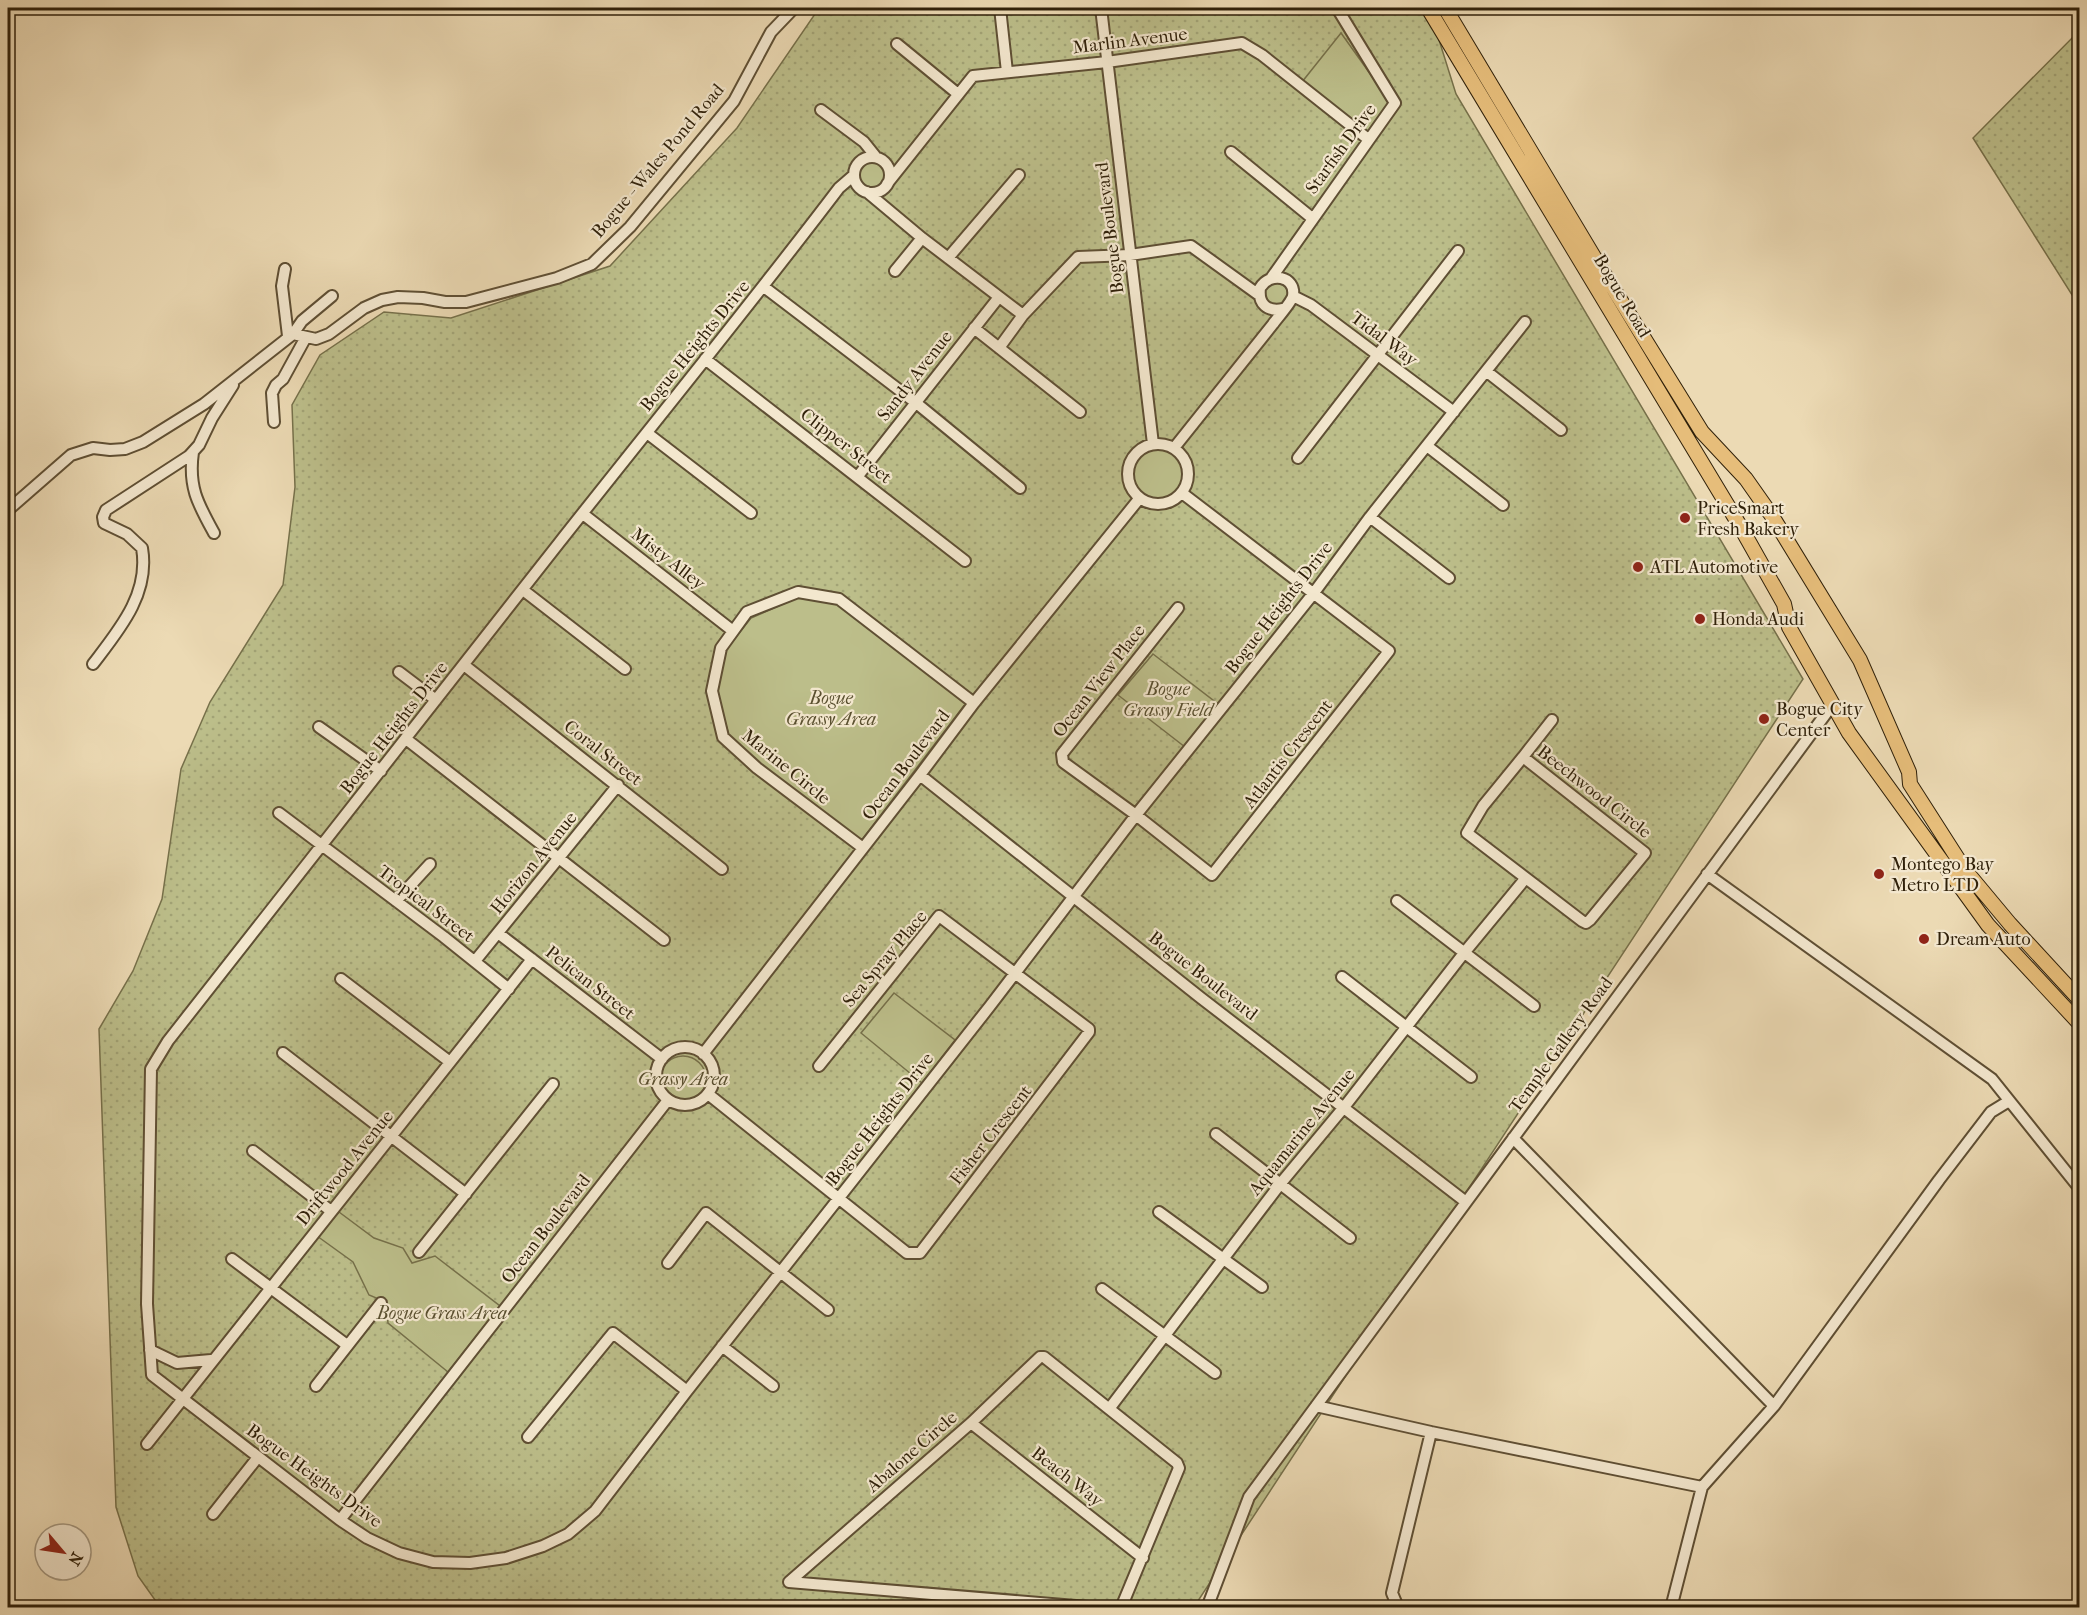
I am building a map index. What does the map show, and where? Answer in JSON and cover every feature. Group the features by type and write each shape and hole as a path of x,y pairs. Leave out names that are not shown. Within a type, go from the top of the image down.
{"main road":[{"name":"Bogue Road","path":"1428,8 1707,468 1784,604 1789,627 1849,733 1988,925 2079,1023"},
{"name":"Bogue Road","path":"1445,8 1702,432 1746,479 1772,516 1860,660 1909,772 1910,784 1965,870 2079,1000"}],"street":[{"name":"Bogue - Wales Pond Road","path":"291,335 316,339 329,334 364,308 382,300 398,297 466,302 557,278 592,264 630,227 734,101 771,32 794,8"},
{"path":"1000,8 1007,72"},
{"name":"Bogue Boulevard","path":"1101,8 1153,444"},
{"name":"Starfish Drive","path":"1272,277 1395,103 1337,8"},
{"name":"Marlin Avenue","path":"885,186 973,76 1107,62 1242,43 1262,55 1368,139"},
{"path":"897,44 958,94"},
{"path":"820,110 864,142 876,157 886,164 890,175 881,205"},
{"path":"864,142 864,159"},
{"path":"1231,152 1312,218"},
{"path":"876,157 864,159 856,166 854,175 858,186 1023,315"},
{"path":"886,164 906,162"},
{"name":"Bogue Heights Drive","path":"854,175 839,188 764,287 464,664 168,1041 151,1069 147,1304 152,1375 340,1520 367,1538 399,1553 433,1562 470,1563 497,1559 543,1546 568,1534 595,1511 1136,815 1313,594 1370,517 1525,322"},
{"path":"948,258 1019,175"},
{"path":"839,188 878,192 885,186"},
{"path":"894,271 922,238"},
{"path":"999,348 1023,315 1078,257 1130,255 1191,246 1259,295 1266,308 1275,311 1283,309"},
{"path":"1298,458 1458,251"},
{"path":"285,269 282,286 291,335"},
{"path":"1174,448 1283,309 1290,304 1293,296 1292,288 1280,277 1272,277 1263,283 1259,295"},
{"path":"764,287 915,402 1020,488"},
{"path":"8,510 71,455 93,448 125,449 143,442 204,404 291,335 302,321 332,296"},
{"name":"Tidal Way","path":"1293,296 1311,305 1454,412"},
{"name":"Sandy Avenue","path":"858,476 999,297"},
{"path":"974,328 1080,412"},
{"path":"274,422 272,393 276,385 283,380 306,337"},
{"name":"Clipper Street","path":"705,359 965,561"},
{"path":"1486,371 1561,430"},
{"path":"93,664 120,629 136,600 143,574 142,548 127,534 105,523 103,517 106,510 193,452 238,377"},
{"path":"647,433 751,513"},
{"path":"1153,444 1174,448 1186,464 1188,474 1182,493 1166,503 1157,505 1139,499 1132,491 1127,472 1136,453 1143,447 1153,444"},
{"path":"1427,446 1503,505"},
{"path":"193,452 190,469 196,501 214,533"},
{"path":"1182,493 1313,594"},
{"name":"Ocean Boulevard","path":"703,1054 974,703 1139,499"},
{"name":"Misty Alley","path":"583,514 733,631"},
{"path":"1370,517 1449,578"},
{"path":"523,590 625,669"},
{"name":"Marine Circle","path":"863,848 757,768 723,737 712,691 721,648 747,612 798,592 839,599 974,703"},
{"name":"Atlantis Crescent","path":"1136,815 1210,875 1214,874 1389,653 1313,594"},
{"name":"Ocean View Place","path":"1136,815 1063,762 1061,758 1178,608"},
{"name":"Coral Street","path":"464,664 722,868"},
{"path":"399,672 436,700"},
{"name":"Temple Gallery Road","path":"1207,1608 1250,1497 1833,704"},
{"path":"1523,757 1551,720"},
{"path":"319,727 381,771"},
{"path":"406,738 664,940"},
{"name":"Beechwood Circle","path":"1523,757 1645,853 1597,912 1586,922 1525,879 1467,833 1483,806 1523,757"},
{"name":"Bogue Boulevard","path":"920,775 1201,998 1345,1106 1466,1202"},
{"name":"Horizon Avenue","path":"475,961 618,786"},
{"name":"Tropical Street","path":"279,813 509,989"},
{"path":"396,901 430,864"},
{"path":"1707,874 1992,1079 2079,1189"},
{"name":"Aquamarine Avenue","path":"1109,1409 1281,1183 1525,879"},
{"path":"1397,901 1534,1006"},
{"name":"Sea Spray Place","path":"819,1066 939,916 1014,974"},
{"name":"Pelican Street","path":"498,933 662,1059"},
{"name":"Driftwood Avenue","path":"147,1444 532,959"},
{"name":"Fisher Crescent","path":"839,1198 907,1253 920,1253 1089,1032 1089,1029 1014,974"},
{"path":"1342,977 1471,1077"},
{"path":"341,979 450,1062"},
{"path":"677,1048 695,1049 703,1054 713,1069 712,1086 708,1094 702,1100 685,1106 668,1100 657,1085 658,1067 662,1059 677,1048"},
{"path":"283,1053 466,1194"},
{"path":"419,1252 553,1084"},
{"path":"708,1094 839,1198"},
{"name":"Ocean Boulevard","path":"340,1520 668,1100"},
{"path":"1671,1608 1702,1487 1774,1406 1991,1112 2009,1101"},
{"path":"1216,1134 1350,1238"},
{"path":"1513,1138 1774,1406"},
{"path":"253,1151 332,1211"},
{"path":"1159,1212 1262,1287"},
{"path":"668,1263 706,1213 828,1310"},
{"path":"232,1259 347,1345"},
{"path":"1102,1288 1215,1373"},
{"path":"316,1386 381,1303"},
{"path":"528,1437 613,1333 687,1391"},
{"path":"722,1346 772,1386"},
{"path":"150,1350 177,1363 212,1360"},
{"name":"Abalone Circle","path":"1100,1608 789,1582 1042,1357 1177,1463 1179,1468 1120,1608"},
{"path":"1316,1406 1431,1432 1702,1487"},
{"name":"Beach Way","path":"971,1422 1143,1558"},
{"path":"1402,1608 1397,1605 1392,1593 1431,1432"},
{"path":"213,1514 258,1457"}],"green space":[{"path":"822,8 1429,8 1456,94 1803,679 1194,1607 160,1607 138,1576 116,1507 99,1029 133,971 162,899 181,769 210,702 283,585 295,487 292,405 320,355 384,312 451,318 610,266 737,128 817,11"},
{"path":"2079,31 2079,306 1973,138"},
{"path":"1341,33 1391,103 1368,134 1302,82"},
{"path":"872,158 884,163 889,175 884,187 872,192 860,187 855,175 860,163"},
{"path":"1280,277 1290,288 1289,302 1266,308 1262,289"},
{"path":"1158,445 1174,450 1182,458 1187,474 1182,490 1174,498 1158,503 1142,498 1134,490 1129,474 1134,458 1142,450"},
{"name":"Bogue Grassy Area","path":"799,597 839,605 966,703 861,841 761,765 729,735 716,692 725,651 751,618"},
{"name":"Bogue Grassy Field","path":"1153,654 1218,704 1185,747 1118,695"},
{"path":"894,993 955,1040 922,1083 861,1033"},
{"name":"Grassy Area","path":"683,1056 699,1063 706,1079 699,1095 683,1102 667,1095 660,1079 667,1063"},
{"name":"Bogue Grass Area","path":"339,1212 374,1238 403,1248 412,1263 435,1256 500,1306 448,1372 388,1323 386,1302 369,1295 353,1262 317,1236"}],"place":[{"name":"PriceSmart Fresh Bakery","path":"1685,518"},
{"name":"ATL Automotive","path":"1638,567"},
{"name":"Honda Audi","path":"1700,619"},
{"name":"Bogue City Center","path":"1764,719"},
{"name":"Montego Bay Metro LTD","path":"1879,874"},
{"name":"Dream Auto","path":"1924,939"}]}
